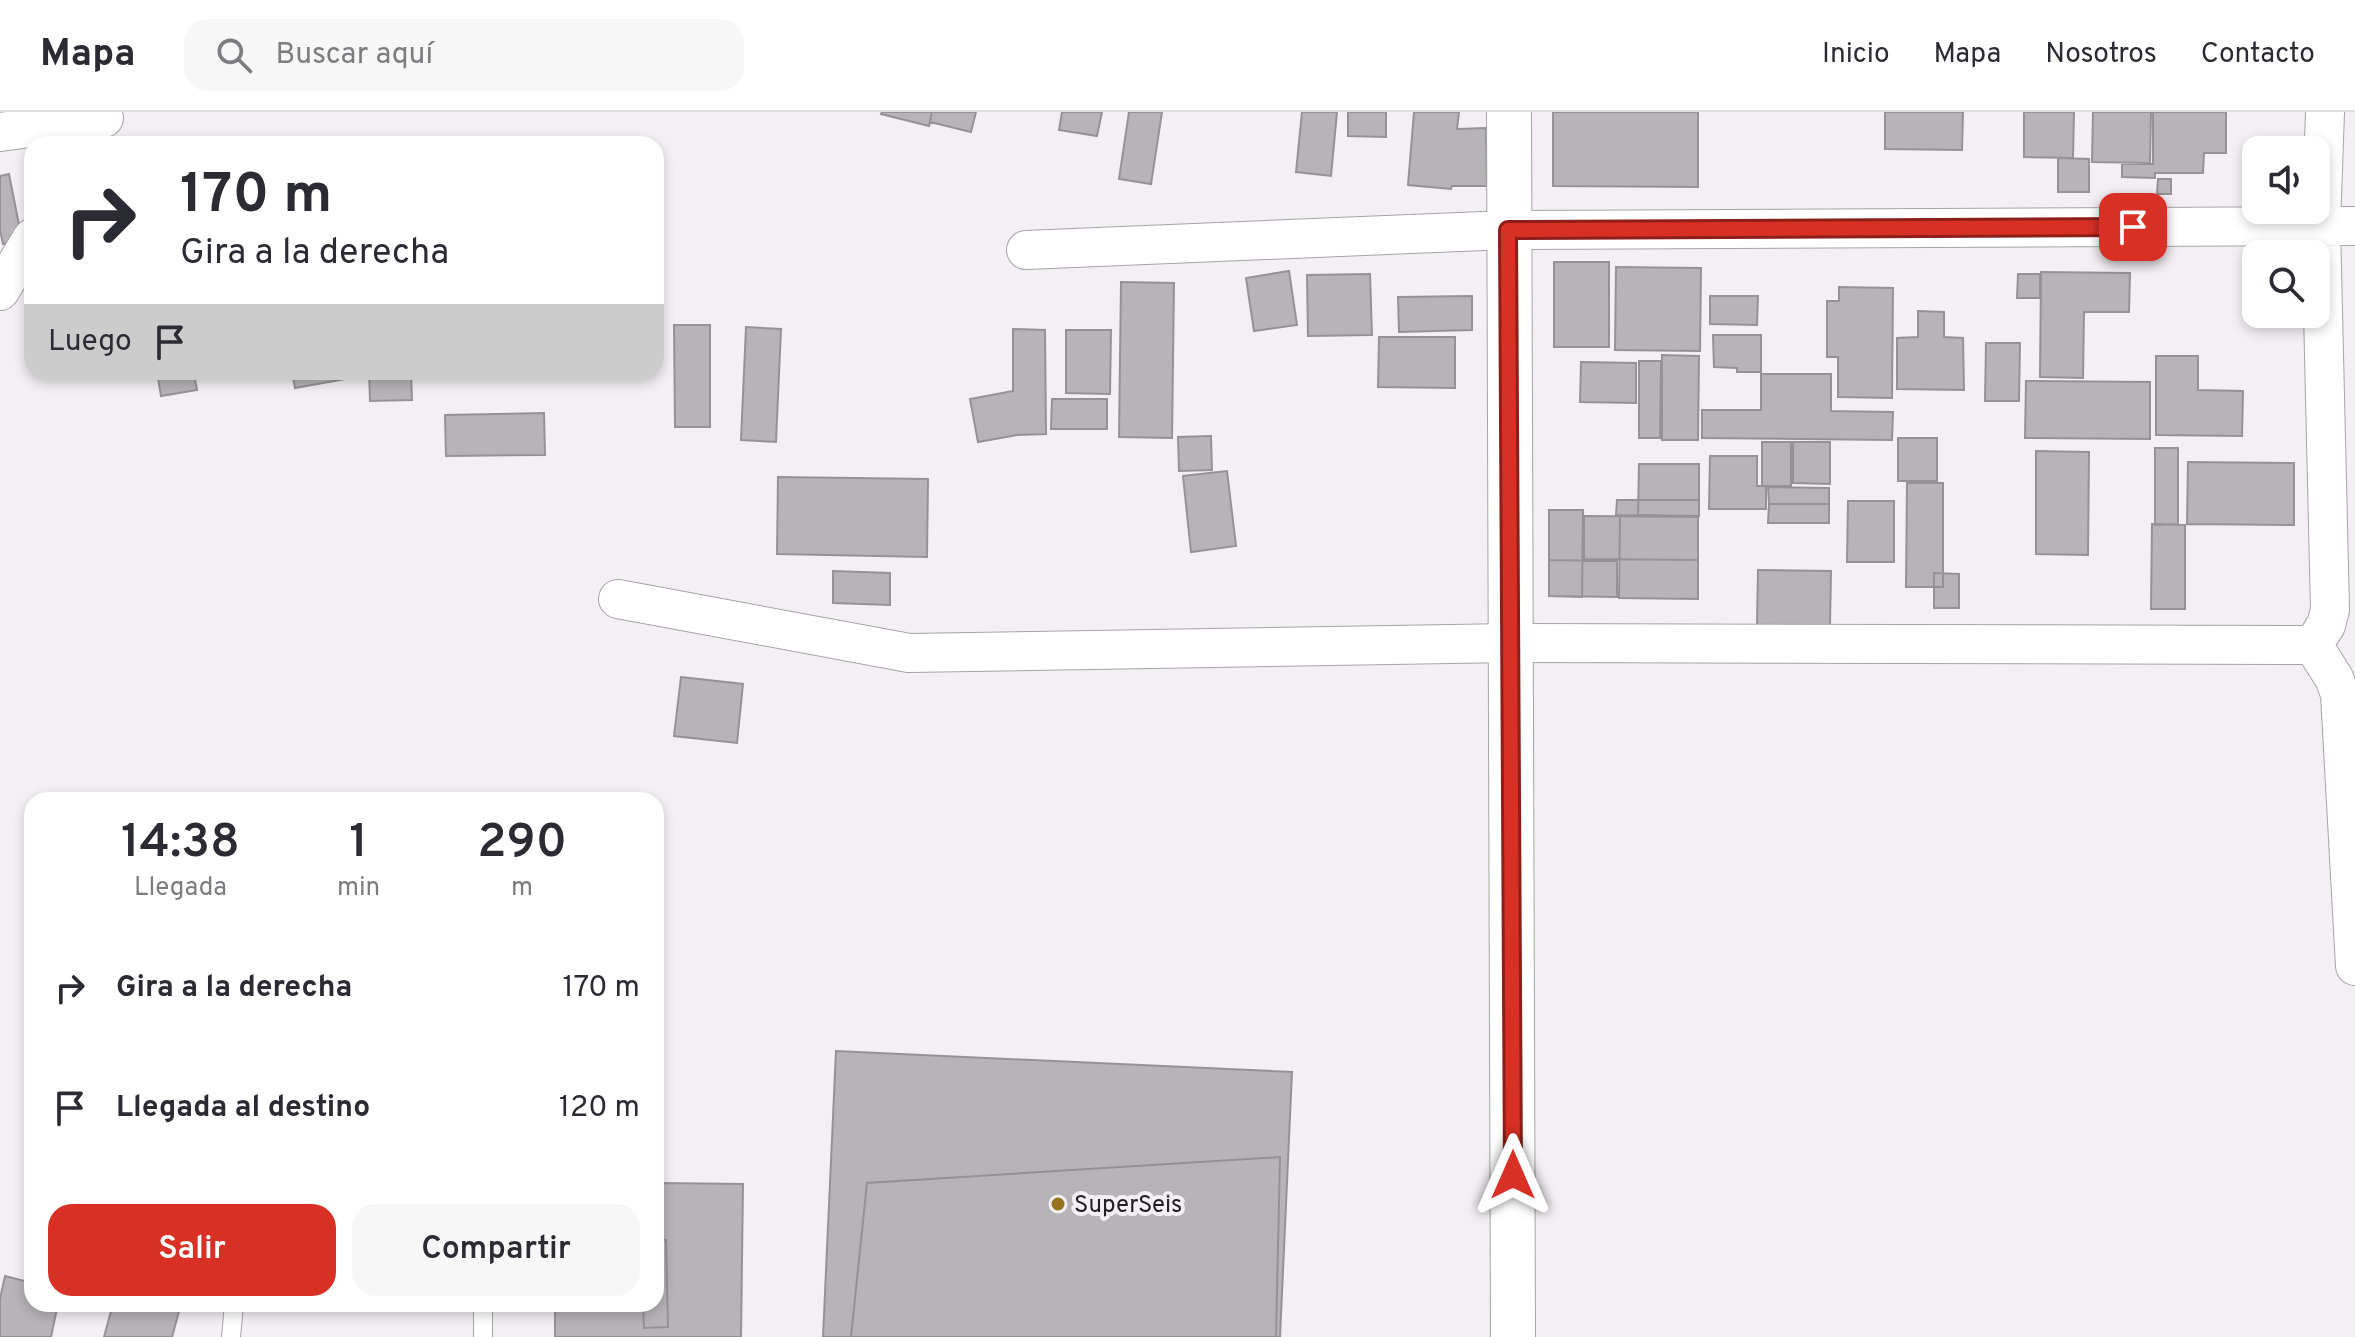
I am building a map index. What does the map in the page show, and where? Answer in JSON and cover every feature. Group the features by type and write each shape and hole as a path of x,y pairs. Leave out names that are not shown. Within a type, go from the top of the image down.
{"street":[{"path":"1509,112 1513,1337"},
{"path":"2313,645 2326,625 2330,610 2338,226 2325,112"},
{"path":"0,132 100,125"},
{"path":"1026,250 1508,230 2338,226"},
{"path":"0,291 24,251"},
{"path":"618,599 909,653 1511,643 2313,645"},
{"path":"2313,645 2334,678 2340,694 2355,966"}],"lane":[{"path":"231,1337 233,1312"},
{"path":"483,1312 483,1337"}],"building":[{"path":"882,112 932,112 929,126"},
{"path":"932,112 976,112 971,132 930,122"},
{"path":"1062,112 1102,112 1097,136 1059,130"},
{"path":"1129,112 1162,112 1151,184 1119,179"},
{"path":"1302,112 1337,112 1331,176 1296,172"},
{"path":"1348,112 1386,112 1386,137 1348,136"},
{"path":"1414,112 1459,112 1457,129 1486,128 1487,186 1452,186 1451,189 1408,185"},
{"path":"1553,112 1698,112 1698,187 1553,186"},
{"path":"1885,112 1963,112 1962,150 1885,149"},
{"path":"2024,112 2074,112 2073,158 2024,157"},
{"path":"2093,112 2151,112 2150,163 2092,162"},
{"path":"2153,112 2226,112 2226,153 2204,153 2203,173 2155,173 2155,178 2122,177 2122,164 2153,164"},
{"path":"2058,158 2089,159 2089,192 2058,192"},
{"path":"9,174 22,240 3,244 0,176"},
{"path":"2158,179 2171,179 2171,194 2157,194"},
{"path":"1554,262 1609,262 1609,347 1554,347"},
{"path":"1616,267 1701,268 1700,351 1615,350"},
{"path":"1289,271 1297,325 1254,331 1246,278"},
{"path":"2041,272 2130,273 2129,312 2084,312 2083,378 2040,377"},
{"path":"1370,274 1372,335 1308,336 1307,275"},
{"path":"2018,274 2040,274 2040,298 2017,298"},
{"path":"1121,282 1174,283 1172,438 1119,437"},
{"path":"1839,287 1893,288 1892,398 1838,397 1838,357 1827,357 1827,301 1839,301"},
{"path":"1472,296 1472,330 1399,332 1398,297"},
{"path":"1710,296 1758,296 1757,325 1710,324"},
{"path":"1918,311 1944,312 1944,337 1963,338 1964,390 1897,389 1897,338 1918,337"},
{"path":"674,325 710,325 710,427 675,427"},
{"path":"746,327 781,329 776,442 741,440"},
{"path":"1013,329 1045,330 1046,434 978,442 970,399 1013,391"},
{"path":"1066,330 1111,330 1110,394 1066,393"},
{"path":"1713,335 1761,335 1761,372 1737,372 1737,368 1714,367"},
{"path":"1379,337 1455,337 1455,388 1378,387"},
{"path":"1986,343 2020,343 2019,401 1985,401"},
{"path":"1662,355 1699,356 1698,440 1662,440"},
{"path":"2156,356 2198,356 2198,390 2243,391 2242,436 2156,435"},
{"path":"1639,361 1661,361 1660,438 1639,438"},
{"path":"1581,362 1636,363 1636,403 1580,402"},
{"path":"1761,374 1831,374 1831,411 1893,412 1892,440 1702,438 1702,410 1761,410"},
{"path":"158,380 195,380 197,390 161,396"},
{"path":"294,380 340,380 295,388"},
{"path":"369,380 411,380 412,400 370,401"},
{"path":"2026,381 2150,382 2150,439 2025,438"},
{"path":"1052,399 1107,399 1107,429 1051,429"},
{"path":"544,413 545,455 446,456 445,415"},
{"path":"1211,436 1212,470 1179,471 1178,437"},
{"path":"1898,438 1937,438 1937,481 1898,481"},
{"path":"1762,442 1791,442 1791,486 1762,486"},
{"path":"1793,442 1830,442 1830,484 1793,483"},
{"path":"2155,448 2178,448 2178,524 2155,525"},
{"path":"2036,451 2089,452 2088,555 2036,554"},
{"path":"1710,456 1757,456 1757,486 1766,486 1766,509 1709,509"},
{"path":"2188,462 2294,463 2294,525 2187,524"},
{"path":"1639,464 1699,464 1699,516 1638,515"},
{"path":"1227,471 1236,546 1191,552 1183,476"},
{"path":"778,477 928,479 927,557 777,554"},
{"path":"1907,483 1943,483 1943,587 1906,587"},
{"path":"1768,487 1829,488 1829,504 1769,504"},
{"path":"1617,500 1699,500 1699,516 1616,515"},
{"path":"1848,501 1894,501 1894,562 1847,562"},
{"path":"1769,504 1829,504 1829,523 1768,523"},
{"path":"1549,510 1583,510 1582,597 1549,596"},
{"path":"1584,516 1698,517 1698,560 1584,559"},
{"path":"1620,516 1698,517 1698,599 1619,598"},
{"path":"2152,524 2185,525 2185,609 2151,609"},
{"path":"1549,560 1617,561 1617,597 1549,596"},
{"path":"1758,570 1831,571 1830,626 1757,625"},
{"path":"833,571 890,573 890,605 833,603"},
{"path":"1934,573 1959,574 1959,608 1934,608"},
{"path":"681,677 743,684 737,743 674,736"},
{"name":"SuperSeis","path":"836,1051 1292,1072 1280,1337 823,1337"},
{"path":"1280,1157 1276,1337 851,1337 867,1183"},
{"path":"664,1183 743,1184 741,1337 555,1337 555,1312 643,1312 644,1328 668,1327"},
{"path":"664,1183 743,1184 741,1337 555,1337 555,1312 664,1312"},
{"path":"5,1276 24,1281 24,1312 56,1312 51,1337 0,1337 0,1299"},
{"path":"111,1312 179,1312 172,1337 104,1337"}],"place":[{"name":"SuperSeis","path":"1058,1204"}],"route":[{"path":"1513,1175 1508,230 2133,227"}]}
